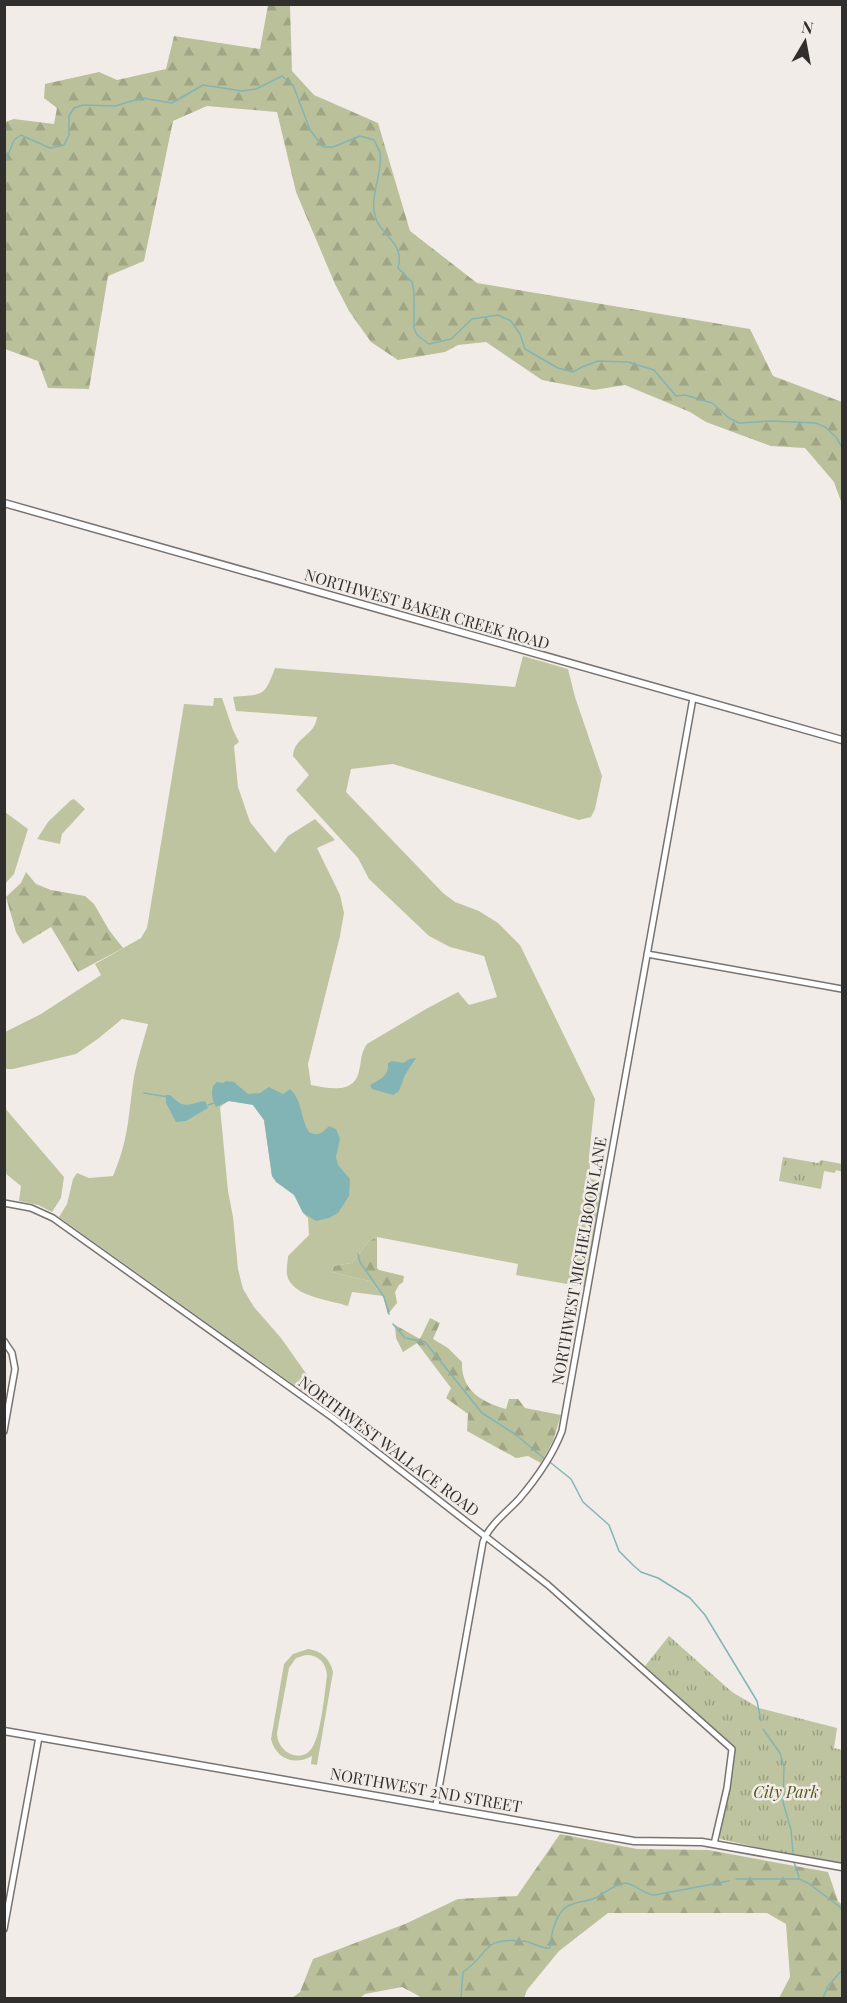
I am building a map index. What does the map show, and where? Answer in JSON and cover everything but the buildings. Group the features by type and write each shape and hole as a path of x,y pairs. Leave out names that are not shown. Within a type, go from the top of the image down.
{"main road":[{"name":"NORTHWEST BAKER CREEK ROAD","path":"4,503 843,740"},
{"name":"NORTHWEST 2ND STREET","path":"4,1731 634,1841 688,1841 714,1844 843,1867"}],"street":[{"name":"NORTHWEST MICHELBOOK LANE","path":"485,1537 538,1475 553,1453 562,1431 693,698"},
{"path":"647,954 843,989"},
{"name":"NORTHWEST WALLACE ROAD","path":"4,1203 31,1208 53,1218 333,1418 566,1600 654,1682 732,1749 727,1788 714,1844"},
{"path":"4,1341 12,1353 15,1369 4,1431"},
{"path":"436,1805 485,1537"},
{"path":"4,1929 39,1737"}],"green space":[{"path":"268,5 290,5 292,71 314,95 378,123 410,231 477,283 750,329 773,376 842,402 842,504 834,482 805,448 771,446 706,422 690,412 625,385 594,390 542,380 486,342 458,345 445,352 398,360 371,342 349,311 335,284 296,192 277,112 207,106 173,121 144,261 108,276 89,389 48,388 38,361 5,349 5,122 14,119 54,124 57,108 44,98 45,84 99,72 117,80 166,69 174,36 260,49"},
{"path":"523,656 568,669 575,697 602,776 591,817 579,820 393,764 351,769 346,792 443,893 455,902 479,911 498,923 520,945 595,1099 589,1157 591,1179 603,1181 584,1287 516,1275 518,1264 377,1237 369,1241 352,1263 333,1266 332,1272 370,1281 383,1296 352,1292 348,1306 304,1293 290,1282 287,1268 288,1256 309,1235 308,1218 295,1196 272,1176 264,1120 252,1104 228,1101 220,1107 228,1191 238,1269 243,1289 254,1307 281,1338 310,1379 307,1389 301,1390 59,1217 67,1204 73,1179 77,1173 89,1178 113,1176 125,1141 134,1076 148,1024 122,1019 76,1054 13,1069 5,1069 5,1032 41,1014 101,975 95,964 141,938 147,928 184,704 213,706 214,698 222,698 239,742 234,746 238,787 250,822 275,853 288,836 315,819 335,840 317,848 340,895 344,913 308,1064 311,1085 340,1088 352,1084 359,1071 362,1054 367,1044 458,992 469,1005 497,997 484,956 450,947 429,936 369,879 358,858 296,790 309,775 293,756 294,750 313,728 317,717 236,711 233,697 261,693 268,685 275,668 515,687"},
{"path":"74,799 85,809 62,834 60,844 37,839 48,822"},
{"path":"5,812 28,829 14,874 5,884"},
{"path":"26,872 36,884 51,890 85,896 94,904 123,948 78,972 51,927 23,944 16,932 6,897 21,883"},
{"path":"4,1107 64,1177 61,1198 52,1212 38,1205 19,1201 21,1186 5,1173"},
{"path":"783,1157 818,1163 821,1160 842,1164 842,1172 824,1171 821,1189 779,1181"},
{"path":"377,1237 377,1268 404,1276 403,1282 395,1292 397,1303 388,1314 383,1296 370,1281 332,1272 333,1266 352,1263 369,1241"},
{"path":"430,1318 440,1323 433,1339 448,1348 462,1362 465,1381 481,1399 506,1409 509,1399 518,1399 525,1408 561,1415 553,1441 541,1463 528,1456 516,1458 467,1431 468,1414 446,1398 451,1388 417,1343 403,1352 396,1338 395,1325 420,1339"},
{"name":"City Park","path":"669,1636 732,1692 759,1708 837,1728 834,1748 842,1750 842,1867 720,1839 735,1752 732,1744 645,1666"},
{"path":"308,1649 317,1652 330,1663 333,1672 317,1765 311,1764 312,1756 292,1760 281,1756 273,1746 271,1739 284,1664 293,1654","holes":["310,1655 323,1663 327,1675 319,1730 314,1744 310,1751 298,1756 286,1752 278,1740 277,1733 289,1668 296,1658"]},
{"path":"560,1834 637,1849 708,1850 828,1872 838,1901 842,1905 842,1998 779,1998 790,1977 786,1924 767,1913 608,1913 559,1951 527,1990 524,1998 420,1998 402,1987 365,1994 360,1998 292,1998 300,1992 313,1959 405,1924 458,1899 517,1896"}],"water":[{"path":"416,1058 405,1075 399,1091 393,1095 372,1089 370,1085 386,1074 388,1063 392,1061 403,1063"},
{"path":"217,1082 234,1082 248,1094 260,1093 269,1087 283,1094 290,1089 297,1099 309,1132 320,1134 329,1126 336,1129 340,1139 336,1157 338,1165 350,1179 349,1196 338,1213 316,1221 303,1213 294,1195 276,1182 272,1176 264,1120 253,1105 229,1101 216,1107 212,1096 213,1086"},
{"path":"166,1095 170,1095 183,1104 205,1101 208,1108 186,1121 176,1122 166,1103"}],"waterway":[{"path":"4,165 14,140 21,135 50,148 64,145 69,135 69,116 74,108 83,105 115,106 142,98 172,103 203,85 242,91 256,89 282,76 293,85 310,130 323,147 333,147 360,136 374,140 380,151 380,169 374,203 376,219 396,246 399,259 398,268 412,282 414,328 417,335 429,344 451,339 472,319 498,315 511,321 520,334 525,349 558,368 573,372 598,361 628,362 654,370 676,396 685,395 712,403 729,418 739,423 772,421 816,423 825,427 836,437 842,447"},
{"path":"144,1093 168,1097 166,1096"},
{"path":"208,1105 214,1103"},
{"path":"358,1254 360,1262 384,1297 389,1314"},
{"path":"393,1324 405,1338 425,1342 482,1413 515,1434 545,1459"},
{"path":"551,1463 571,1479 583,1502 609,1525 619,1551 634,1566 690,1598 705,1615 757,1701 761,1721"},
{"path":"763,1729 780,1753 784,1767 783,1802 791,1830 793,1853"},
{"path":"794,1862 799,1877"},
{"path":"736,1879 799,1879 808,1883 840,1907 842,1911"},
{"path":"461,1998 463,1972 488,1948 499,1941 509,1940 526,1941 550,1948 557,1919 571,1904 595,1898 621,1883 655,1895 729,1881"},
{"path":"823,1998 828,1986 842,1970"}]}
